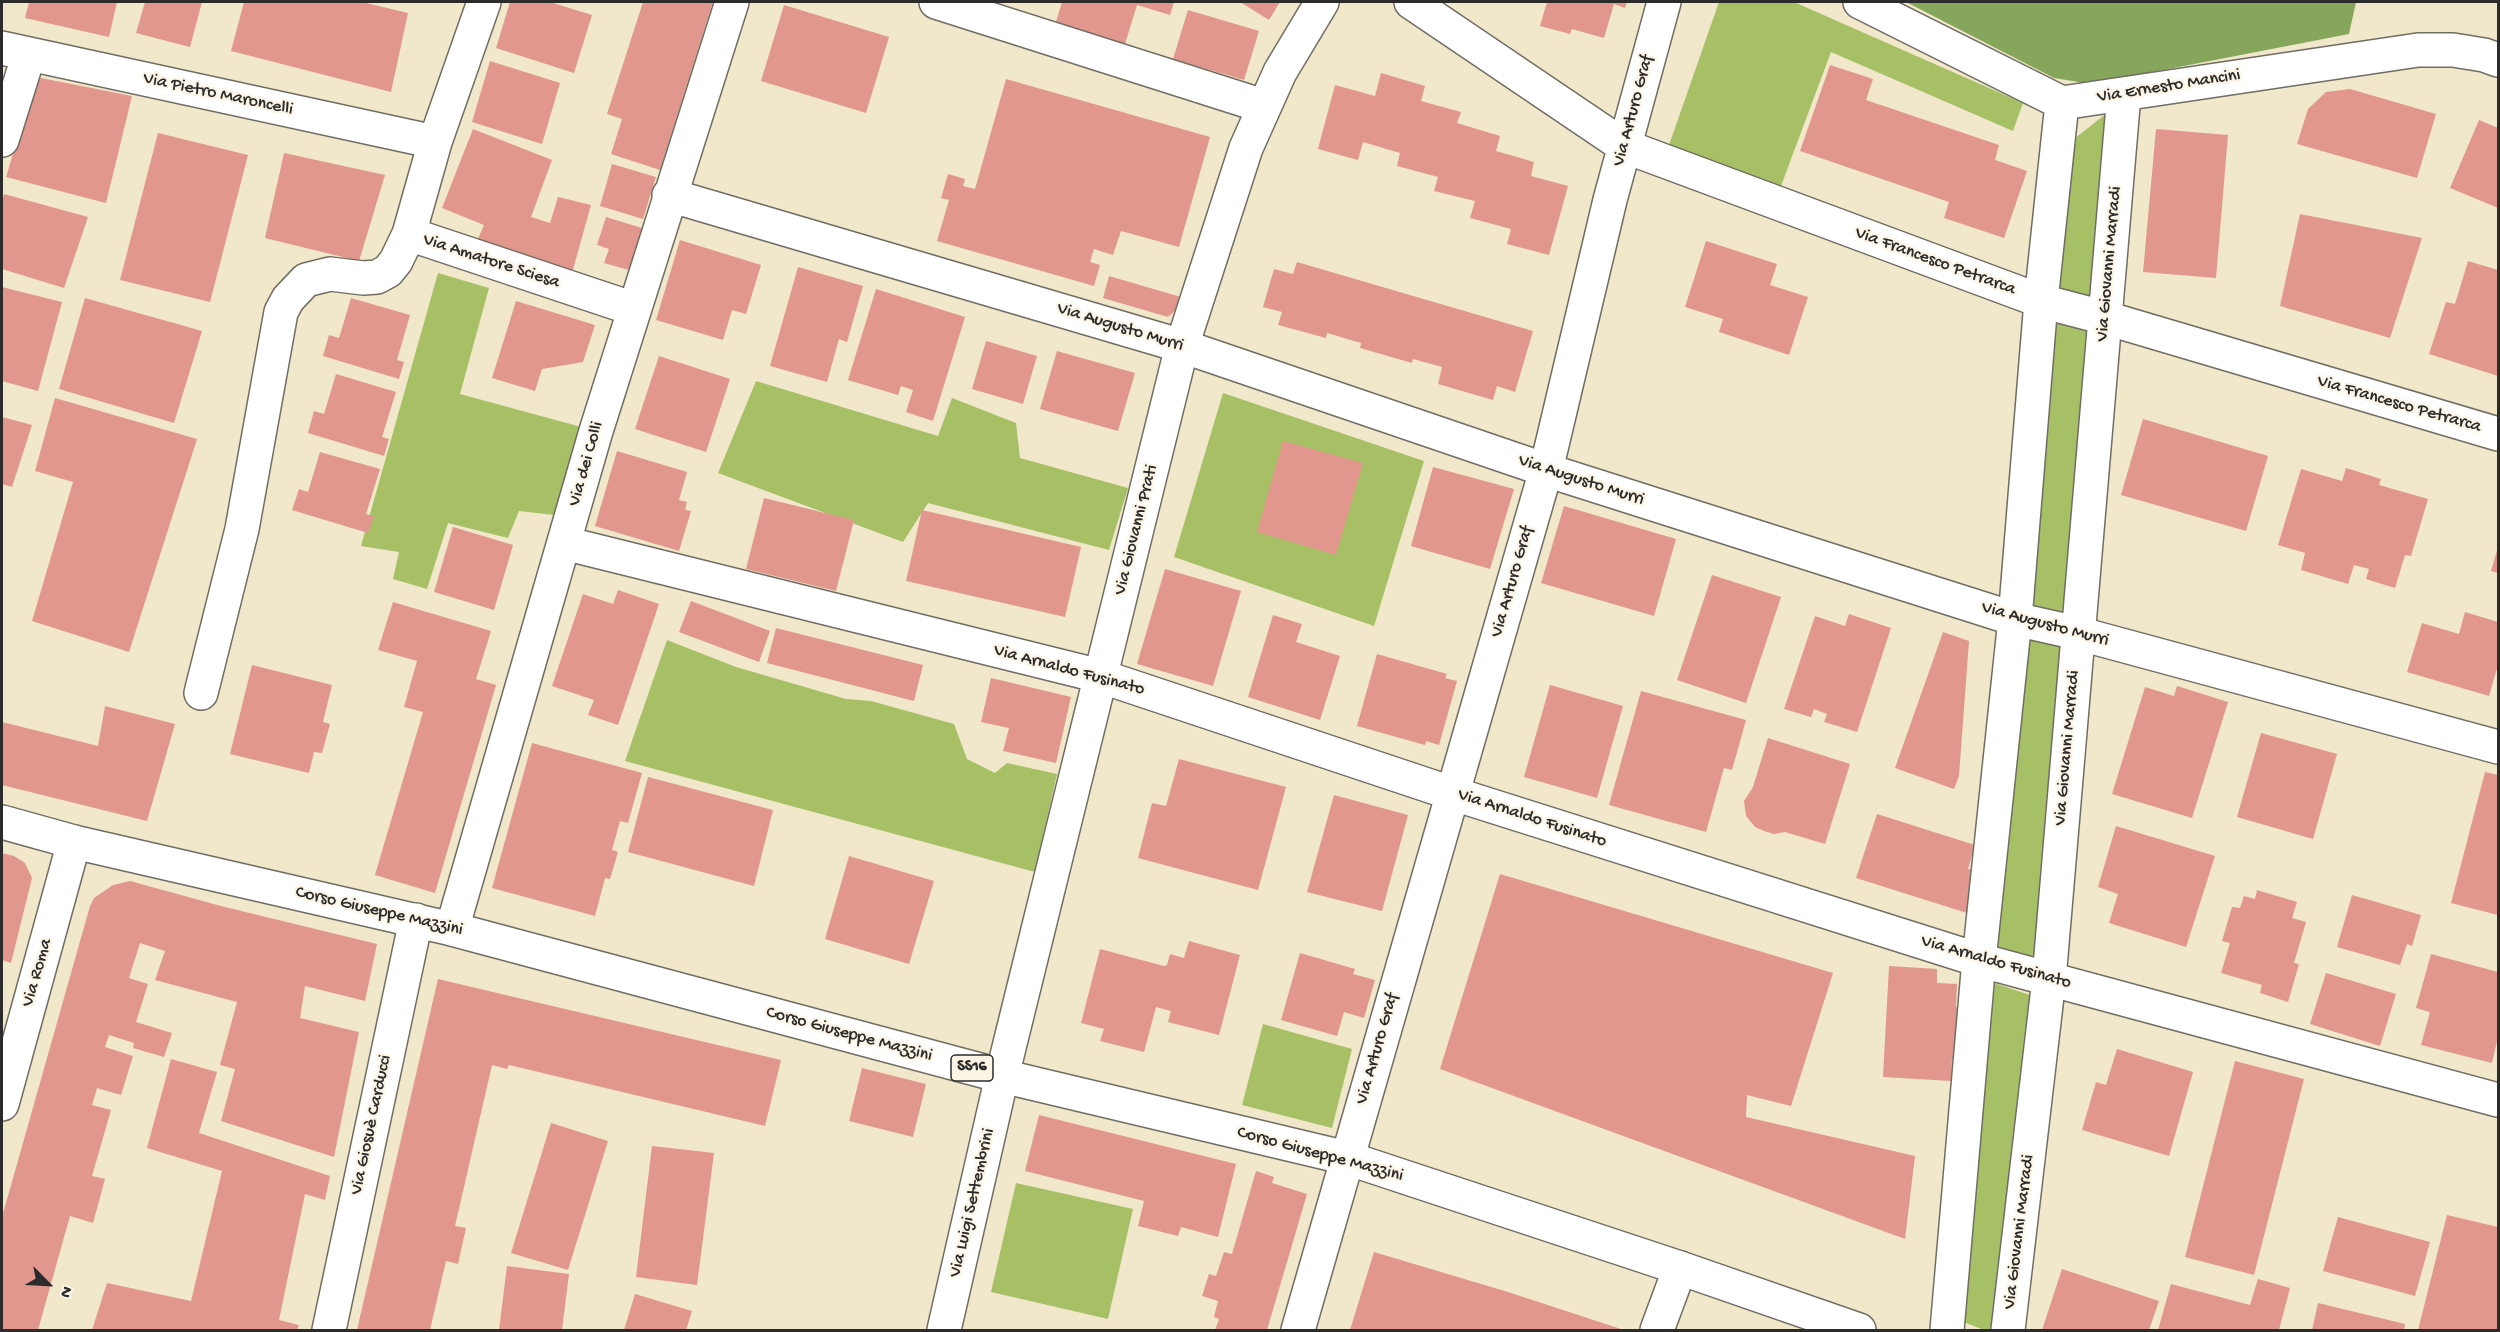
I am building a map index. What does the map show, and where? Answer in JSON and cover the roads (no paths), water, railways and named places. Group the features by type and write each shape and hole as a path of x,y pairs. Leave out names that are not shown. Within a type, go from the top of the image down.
{"street":[{"name":"Via Amatore Sciesa","path":"484,2 435,142 409,234 634,309"},
{"name":"Via dei Colli","path":"452,929 634,309 732,2"},
{"path":"936,2 1263,106"},
{"name":"Via Giovanni Prati","path":"1002,1076 1182,346 1230,193 1263,106 1280,72 1322,2"},
{"name":"Via Francesco Petrarca","path":"1411,2 1624,146 2041,301 2106,318 2499,434"},
{"name":"Via Arturo Graf","path":"1298,1330 1546,470 1624,146 1664,2"},
{"path":"1860,2 2062,103 2041,301 2015,619 1979,960 1947,1330"},
{"name":"Via Ernesto Mancini","path":"2062,103 2408,51 2453,50 2499,60"},
{"name":"Via Pietro Maroncelli","path":"15,51 435,142"},
{"path":"2,140 15,51"},
{"name":"Via Giovanni Marradi","path":"2008,1330 2049,979 2124,94"},
{"name":"Via Augusto Murri","path":"669,195 1182,346 1546,470 2015,619 2077,633 2499,747"},
{"path":"201,693 240,539 281,312 297,287 318,275 363,278 377,277 388,271 402,253 409,234"},
{"name":"Via Arnaldo Fusinato","path":"564,543 1100,676 1451,794 1979,960 2499,1100"},
{"name":"Corso Giuseppe Mazzini","path":"2,822 74,842 416,920 1002,1076 1347,1158 1859,1330"},
{"name":"Via Roma","path":"2,1104 74,842"},
{"name":"Via Giosuè Carducci","path":"329,1330 416,920"},
{"name":"Via Luigi Settembrini","path":"944,1330 1002,1076"},
{"path":"1657,1330 1680,1268"}]}
